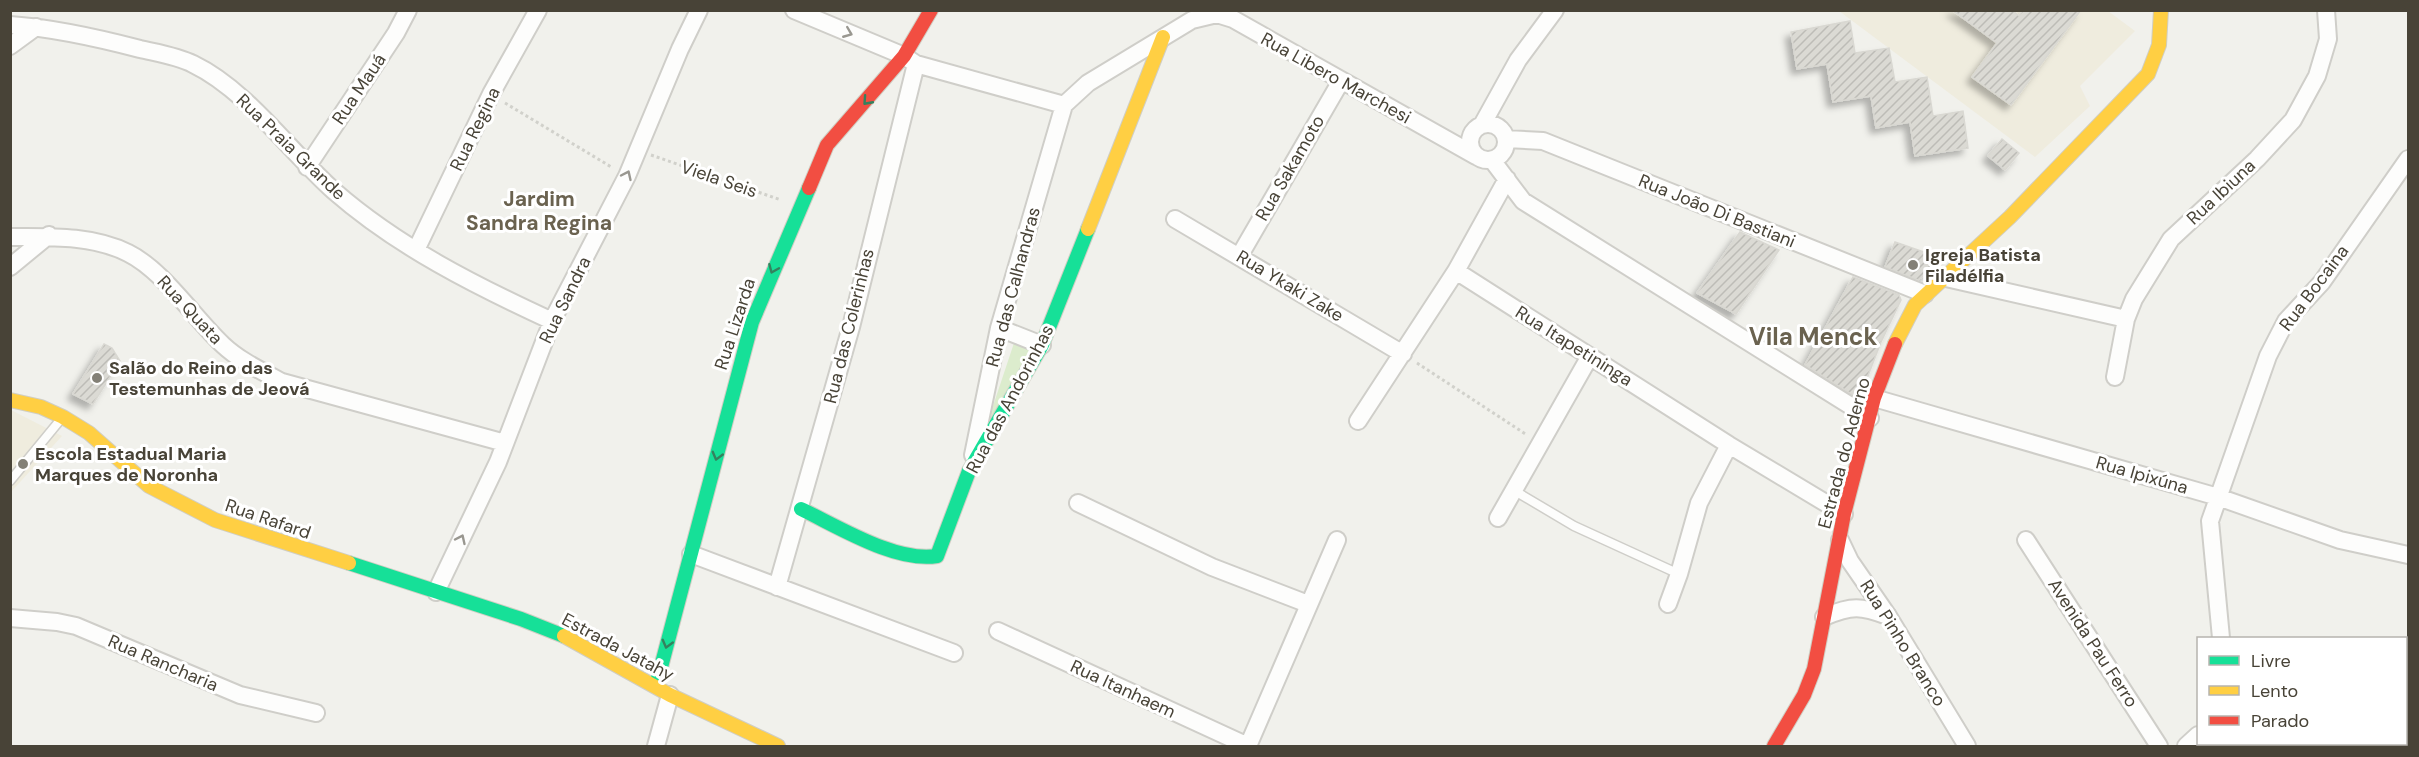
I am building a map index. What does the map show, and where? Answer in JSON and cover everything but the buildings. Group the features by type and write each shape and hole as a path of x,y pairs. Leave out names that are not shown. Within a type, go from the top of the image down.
{"street":[{"name":"Rua Mauá","path":"307,166 396,33 408,10"},
{"name":"Rua Regina","path":"416,250 491,94 538,10"},
{"name":"Rua Sandra","path":"436,592 505,443 552,321 627,176 680,49 699,10"},
{"path":"794,10 910,60 1064,105"},
{"name":"Rua Lizarda","path":"656,686 752,322 827,145 910,60 931,10"},
{"path":"1482,125 1494,125 1506,139 1504,150 1484,158 1470,147 1470,136 1482,125 1518,60 1555,10"},
{"name":"Estrada do Aderno","path":"1774,747 1804,695 1814,669 1844,514 1874,398 1894,347 1915,305 2010,217 2148,74 2159,45 2162,10"},
{"name":"Rua Ibiuna","path":"2115,377 2126,320 2134,298 2171,239 2257,159 2293,120 2317,76 2328,39 2326,10"},
{"name":"Rua Libero Marchesi","path":"1064,105 1088,83 1192,20 1204,15 1217,14 1233,19 1341,81 1484,158 1507,179 1523,201 1870,418"},
{"name":"Rua Praia Grande","path":"10,25 36,27 117,43 193,64 236,93 307,166 361,213 416,250 503,298 552,321"},
{"path":"10,46 36,27"},
{"name":"Rua das Andorinhas","path":"801,509 904,555 930,560 937,556 969,471 1042,345 1163,37"},
{"name":"Rua das Colerinhas","path":"777,587 851,327 910,60"},
{"name":"Rua Sakamoto","path":"1240,255 1341,81"},
{"name":"Rua das Calhandras","path":"969,471 999,328 1064,105"},
{"name":"Rua João Di Bastiani","path":"1506,139 1543,141 1925,294"},
{"name":"Rua Bocaina","path":"2218,497 2268,356 2286,321 2322,282 2409,159"},
{"path":"1358,421 1456,272 1507,179"},
{"name":"Rua Ykaki Zake","path":"1175,219 1240,255 1403,354"},
{"path":"10,267 48,235"},
{"name":"Rua Quata","path":"10,237 48,235 110,246 143,262 225,347 250,365 282,382 505,443"},
{"name":"Rua Itapetininga","path":"1456,272 1729,445 1844,514"},
{"path":"1946,278 2126,320"},
{"path":"999,328 1042,345"},
{"path":"1498,518 1590,356"},
{"name":"Rua Ipixúna","path":"1874,398 2218,497 2340,540 2409,555"},
{"name":"Rua Rafard","path":"10,400 41,407 63,417 89,433 149,486 215,520 436,592"},
{"path":"1668,604 1699,503 1729,445"},
{"path":"2218,497 2210,521 2210,536 2221,637"},
{"path":"1078,503 1212,567 1308,604"},
{"path":"1248,747 1337,540"},
{"name":"Rua Pinho Branco","path":"1840,540 1850,561 1888,616 1967,747"},
{"name":"Avenida Pau Ferro","path":"2026,540 2159,747"},
{"path":"691,554 954,653"},
{"name":"Estrada Jatahy","path":"436,592 521,620 578,642 670,695 778,747"},
{"path":"1824,617 1854,607 1864,607 1888,616"},
{"name":"Rua Rancharia","path":"10,618 76,626 240,695 266,704 316,713"},
{"name":"Rua Itanhaem","path":"998,632 1248,747"},
{"path":"656,747 670,695"}],"lane":[{"path":"10,482 63,417"},
{"path":"1515,491 1574,526 1679,574"}],"path":[{"path":"491,94 627,176"},
{"name":"Viela Seis","path":"638,151 800,207"},
{"path":"1403,354 1542,444"}],"shaded area":[{"path":"1839,11 2108,11 2135,31 2080,86 2090,106 2035,157"},
{"name":"Escola Estadual Maria Marques de Noronha","path":"11,410 62,436 11,492"}],"green space":[{"path":"1015,340 1032,346 974,463"}],"traffic: fast":[{"path":"656,686 752,322 809,188"},
{"path":"801,509 885,549 921,557 937,556 969,471 1042,345 1088,229"},
{"path":"349,563 521,619 564,636"}],"traffic: slow":[{"path":"1895,344 1915,305 2010,217 2148,74 2159,45 2161,10"},
{"path":"1088,229 1163,37"},
{"path":"10,400 41,407 63,417 89,433 149,486 215,520 349,563"},
{"path":"564,636 670,695 778,746"}],"traffic: jam":[{"path":"809,188 827,145 904,56 931,10"},
{"path":"1774,746 1804,695 1814,669 1844,514 1874,398 1895,344"}],"place":[{"name":"Igreja Batista Filadélfia","path":"1913,265"},
{"name":"Salão do Reino das Testemunhas de Jeová","path":"97,378"},
{"name":"Escola Estadual Maria Marques de Noronha","path":"23,464"}],"district":[{"name":"Jardim Sandra Regina","path":"539,211"},
{"name":"Vila Menck","path":"1813,337"}]}
